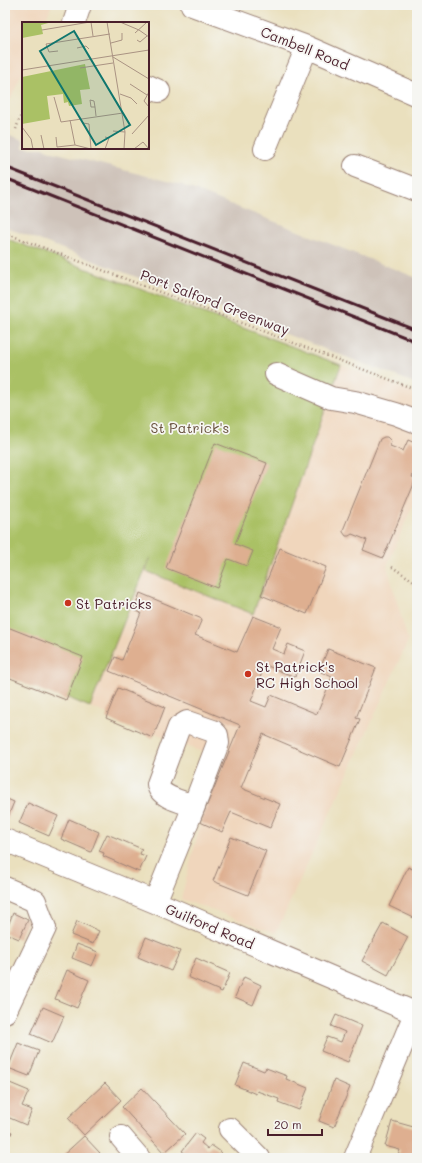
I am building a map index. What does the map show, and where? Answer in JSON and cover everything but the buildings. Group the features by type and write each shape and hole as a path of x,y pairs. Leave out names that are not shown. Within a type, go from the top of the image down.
{"street":[{"path":"74,22 80,5"},
{"name":"Cambell Road","path":"192,5 307,47 417,95"},
{"path":"265,149 307,47"},
{"path":"355,166 417,190"},
{"path":"276,374 331,398 362,404 417,422"},
{"path":"155,902 194,806"},
{"name":"Guilford Road","path":"5,840 416,1011"},
{"path":"5,888 35,901 45,928 5,1012"},
{"path":"355,1158 416,1011"},
{"path":"230,1129 259,1158"},
{"path":"121,1137 139,1158"}],"path":[{"path":"16,129 22,112"},
{"name":"Port Salford Greenway","path":"5,234 417,390"},
{"path":"392,567 417,583"}],"shaded area":[{"path":"5,5 52,5 44,22 22,22 22,73 7,107 5,107"},
{"path":"5,133 22,140 22,149 46,149 182,185 417,278 417,384 5,227"},
{"name":"St Patrick's RC High School","path":"341,365 417,394 417,495 387,566 408,641 276,933 181,899 217,758 90,707 146,571 253,614"}],"green space":[{"name":"St Patrick's","path":"5,238 341,365 253,614 146,571 150,557 90,707 5,672"}],"railway":[{"path":"5,167 417,330"},
{"path":"5,178 417,342"}],"place":[{"name":"St Patricks","path":"68,603"},
{"name":"St Patrick's RC High School","path":"248,674"}]}
